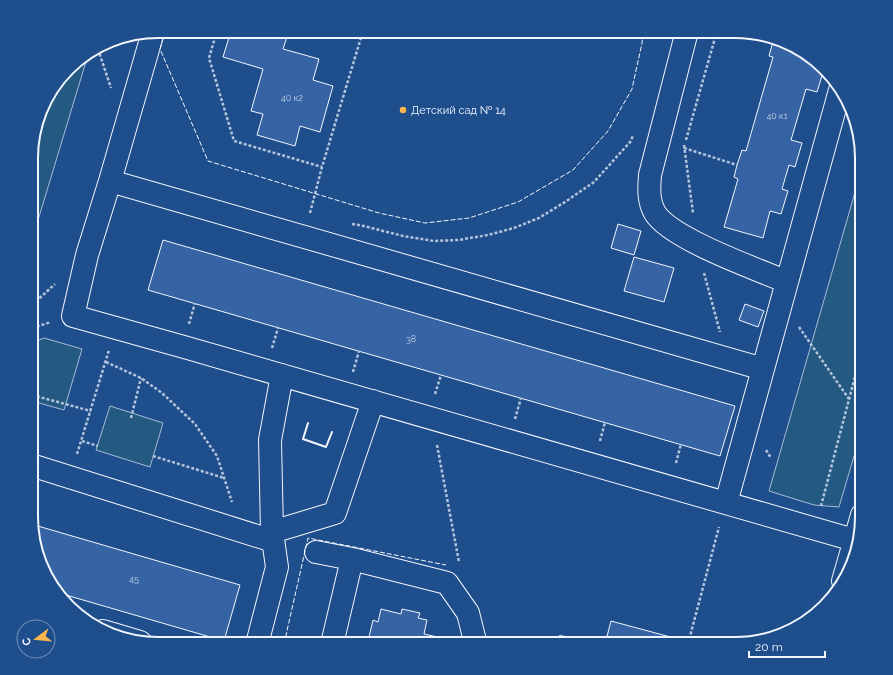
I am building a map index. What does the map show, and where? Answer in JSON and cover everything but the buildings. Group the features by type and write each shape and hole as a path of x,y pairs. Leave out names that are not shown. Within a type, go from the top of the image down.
{"street":[{"path":"151,38 87,255 73,316 853,540"},
{"path":"685,38 650,175 649,196 655,213 666,226 784,291"},
{"path":"726,503 838,97"},
{"path":"110,181 763,369"},
{"path":"259,637 277,567 273,537 270,440 282,375"},
{"path":"38,467 242,531 273,537 335,513 373,401"},
{"path":"316,552 352,559 447,583 468,613 474,637"},
{"path":"334,637 352,559"}],"path":[{"path":"215,38 209,58 234,141 322,167"},
{"path":"315,194 361,38"},
{"path":"698,244 684,148 715,38"},
{"path":"351,224 434,241 458,240 488,236 514,228 539,218 594,182 631,141 634,134"},
{"path":"659,139 737,165"},
{"path":"784,291 849,399"},
{"path":"70,477 116,328"},
{"path":"106,362 141,378 162,393 195,424 217,456 242,531"},
{"path":"820,510 855,376"},
{"path":"130,418 141,378"},
{"path":"38,397 91,411"},
{"path":"429,418 436,440 460,566"},
{"path":"82,441 98,446"},
{"path":"153,456 224,478"},
{"path":"690,637 726,503"}],"shaded area":[{"path":"86,62 38,220 38,158 42,127 50,105 58,91"},
{"path":"855,192 855,453 839,507 814,505 769,491"},
{"path":"44,338 82,349 64,410 38,403 38,340"},
{"path":"110,406 163,423 150,467 96,450"}],"fence":[{"path":"163,38 160,49 208,161 379,213 425,223 469,218 518,202 573,170 608,131 632,89 642,38"},
{"path":"286,637 308,538 446,565"}],"wall":[{"path":"308,423 303,439 326,447 332,432"}],"place":[{"name":"Детский сад № 14","path":"403,110"}]}
